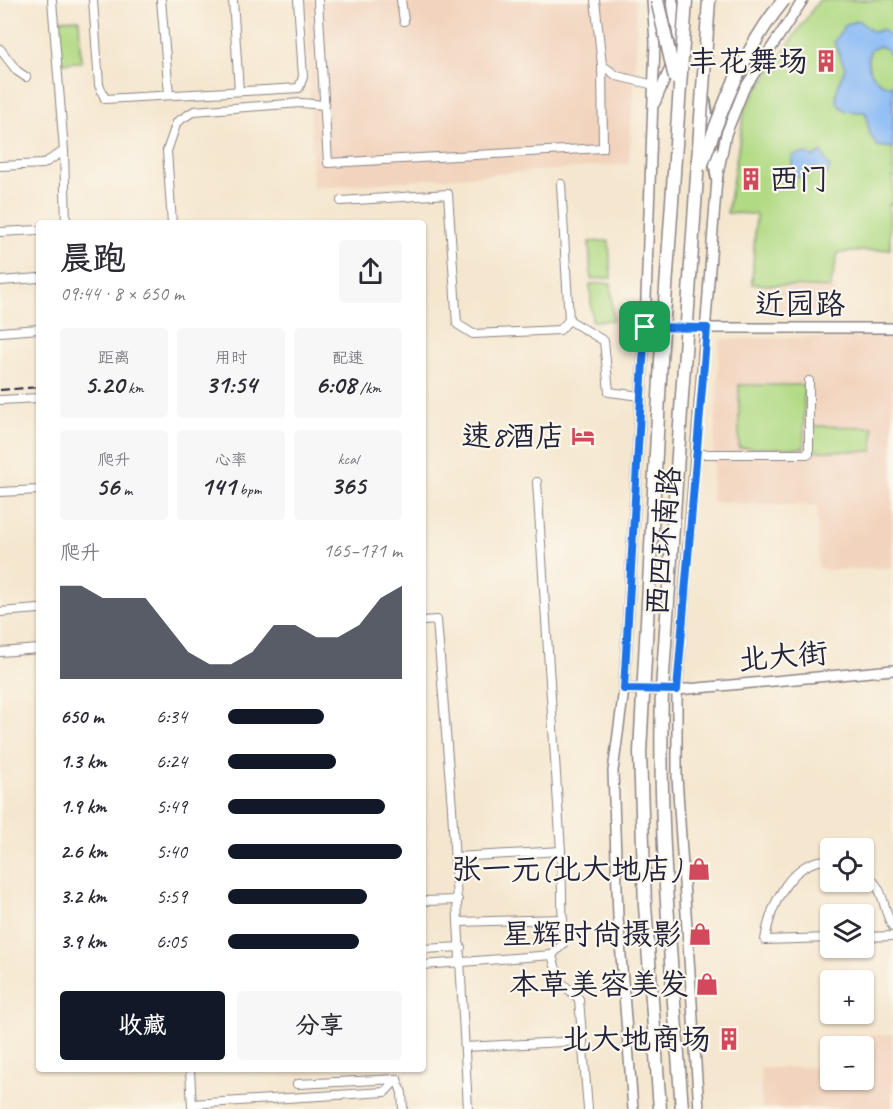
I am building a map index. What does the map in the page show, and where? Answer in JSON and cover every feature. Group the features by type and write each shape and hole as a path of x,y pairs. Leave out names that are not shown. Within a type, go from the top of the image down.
{"highway":[{"path":"657,0 679,96"},
{"name":"西四环南路","path":"641,799 640,752 661,360 686,0"},
{"name":"西四环南路","path":"662,809 662,688 709,0"},
{"path":"697,180 722,107 770,17 784,0"},
{"name":"西四环南路","path":"662,832 682,1109"},
{"name":"西四环南路","path":"642,854 659,1103"}],"main road":[{"name":"西四环南路","path":"642,854 642,690 680,44 672,0"},
{"name":"西四环南路","path":"662,832 660,753 663,691 709,15"},
{"path":"703,91 717,179"}],"street":[{"path":"52,0 64,151 66,220"},
{"path":"93,0 101,95 105,99 298,88 303,77 298,0"},
{"path":"161,0 169,94"},
{"path":"232,0 238,91"},
{"path":"318,0 328,163 603,148 602,65 595,0"},
{"path":"401,0 404,21"},
{"path":"652,0 655,42 653,108"},
{"name":"西四环南路","path":"699,1109 677,777 677,690 717,179 726,134 744,89 803,0"},
{"name":"西四环南路","path":"633,1109 618,917 613,771 624,689 645,327 653,108 680,44"},
{"path":"0,49 17,71 26,77"},
{"path":"602,65 617,76 654,85"},
{"path":"172,220 167,151 177,122 194,111 301,103 325,105"},
{"path":"0,166 43,164 64,151"},
{"path":"341,201 448,194 457,324 473,334 561,330 569,320 561,184"},
{"path":"0,232 36,230"},
{"path":"0,281 36,278"},
{"path":"569,320 604,341 609,392 641,396"},
{"path":"645,327 707,328"},
{"name":"近园路","path":"707,328 893,328"},
{"path":"0,332 36,329"},
{"path":"696,453 809,454 809,381"},
{"path":"0,400 36,398"},
{"path":"426,965 552,955 563,944 561,851 537,482"},
{"path":"0,492 36,490"},
{"path":"0,612 36,609"},
{"path":"426,621 437,620 462,962 468,1109"},
{"path":"0,652 36,649"},
{"name":"北大街","path":"624,689 663,691 893,670"},
{"path":"455,857 561,851"},
{"path":"820,861 801,869 787,883 773,908 765,940 820,938"},
{"path":"874,882 884,896 893,927"},
{"path":"426,902 458,900"},
{"path":"459,922 563,919"},
{"path":"874,937 893,936"},
{"path":"426,949 461,947"},
{"path":"552,955 559,980 579,999 588,1109"},
{"path":"465,1047 583,1041"},
{"path":"190,1072 192,1107 385,1092 397,1079"},
{"path":"297,1084 397,1079"},
{"path":"397,1079 402,1093 403,1109"}],"shaded area":[{"path":"307,0 635,0 637,37 629,164 313,188"},
{"path":"763,288 836,288 836,312 763,314"},
{"path":"893,336 893,568 825,570 818,567 817,506 711,502 720,339"},
{"path":"893,1034 893,1109 762,1109 760,1068 820,1066 820,1090 874,1090 874,1036 866,1036"}],"green space":[{"path":"819,0 893,0 893,204 889,204 890,249 838,253 830,288 752,284 756,214 727,213 745,108"},
{"path":"79,19 81,62 58,63 56,20"},
{"path":"609,241 611,278 591,279 589,242"},
{"path":"611,283 613,320 592,321 590,284"},
{"path":"739,385 804,385 804,448 739,448"},
{"path":"813,426 873,427 873,451 813,451"}],"water":[{"path":"858,20 873,32 883,29 893,41 893,60 886,49 879,46 871,50 868,62 876,79 893,86 893,148 877,146 869,133 866,113 847,111 837,103 838,85 845,68 834,42 844,26"},
{"path":"822,152 830,168 827,174 814,168 804,179 792,175 792,156 804,153 814,157"}],"railway":[{"path":"0,390 36,387"}],"place":[{"name":"丰花舞场","path":"826,61"},
{"name":"西门","path":"751,179"},
{"name":"速8酒店","path":"583,436"},
{"name":"张一元(北大地店)","path":"699,869"},
{"name":"星辉时尚摄影","path":"700,934"},
{"name":"本草美容美发","path":"707,984"},
{"name":"北大地商场","path":"729,1039"}],"route":[{"path":"645,327 707,328 677,690 663,691 624,689 645,327"}]}
